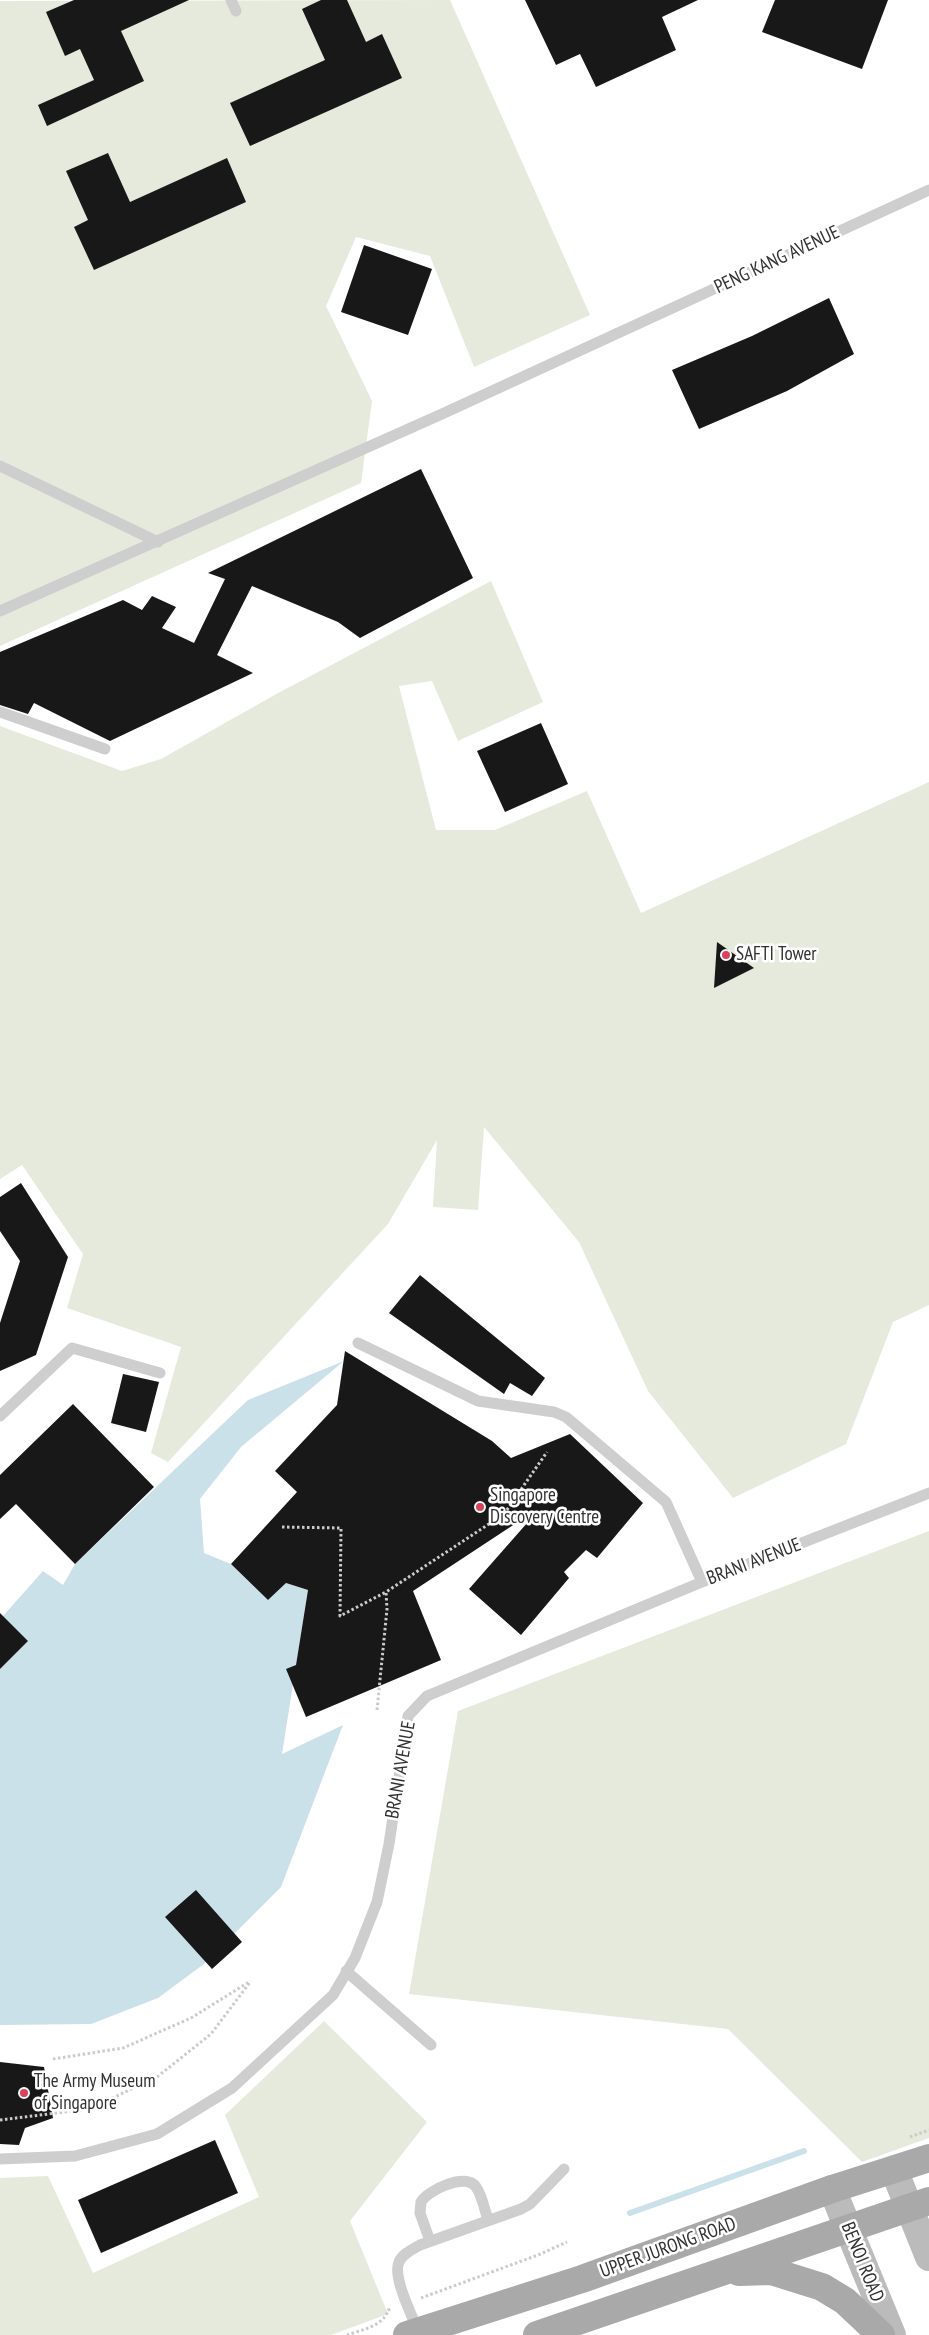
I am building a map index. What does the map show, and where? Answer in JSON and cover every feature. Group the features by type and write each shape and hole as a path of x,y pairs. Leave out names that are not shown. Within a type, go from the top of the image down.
{"main road":[{"name":"UPPER JURONG ROAD","path":"415,2334 582,2279 832,2189 929,2158"},
{"path":"894,2170 920,2204 929,2257"},
{"name":"BENOI ROAD","path":"832,2189 892,2335"},
{"name":"UPPER JURONG ROAD","path":"537,2335 920,2204"},
{"path":"717,2273 771,2271 811,2283 845,2302 881,2335"}],"lane":[{"path":"231,0 236,11"},
{"name":"PENG KANG AVENUE","path":"0,611 158,542 625,331 929,190"},
{"path":"0,466 158,542"},
{"path":"0,712 105,749"},
{"path":"358,1342 478,1401 554,1412 566,1417 666,1502 702,1582"},
{"path":"0,1416 72,1348 160,1373"},
{"name":"BRANI AVENUE","path":"0,2159 75,2156 157,2134 232,2088 333,1995 355,1958 377,1902 389,1844 408,1716 427,1696 702,1582 929,1494"},
{"path":"346,1971 431,2045"},
{"path":"415,2334 398,2276 398,2262 409,2251 430,2241 530,2204 564,2170"},
{"path":"430,2241 420,2213 421,2202 431,2191 461,2181 470,2181 476,2187 488,2220"}],"path":[{"path":"282,1527 341,1528 340,1616 386,1592 504,1514 547,1452"},
{"path":"376,1710 386,1592"},
{"path":"0,2120 89,2109 157,2077 211,2034 252,1981 191,2018 123,2048 52,2059"},
{"path":"347,2335 380,2322 386,2316 388,2310 538,2255 567,2242"}],"shaded area":[{"path":"450,0 590,315 474,367 430,256 356,237 326,306 372,401 361,483 0,646 0,1"},
{"path":"491,581 543,702 458,741 432,681 399,686 436,830 495,830 587,791 641,913 929,782 929,1305 893,1322 846,1444 733,1498 648,1391 579,1242 484,1127 478,1210 433,1207 437,1140 388,1224 168,1462 151,1453 181,1347 67,1308 83,1254 22,1165 0,1179 0,726 122,771 161,759 280,692"},
{"path":"929,1531 929,2138 862,2162 728,2029 409,1994 458,1711"},
{"path":"324,2021 427,2122 350,2221 388,2314 331,2335 0,2335 0,2178 48,2176 93,2273 259,2197 225,2115"}],"water":[{"path":"344,1361 241,1447 200,1499 204,1553 231,1564 268,1600 286,1583 308,1590 282,1754 343,1725 281,1887 204,1964 158,1998 91,2024 0,2025 0,1669 28,1641 3,1616 43,1571 63,1585 75,1564 248,1400"}],"building":[{"path":"74,0 189,0 121,31 144,81 47,126 38,105 94,80 80,49 65,56 46,12"},
{"path":"321,0 347,0 366,42 382,34 402,78 250,146 230,103 325,60 302,9"},
{"path":"525,0 698,0 662,17 676,50 596,87 580,54 556,65"},
{"path":"775,0 888,0 862,69 762,32"},
{"path":"108,153 130,202 227,158 246,202 94,270 74,227 88,220 66,171"},
{"path":"364,245 432,269 408,335 341,312"},
{"path":"829,298 854,354 787,391 699,429 672,370 752,336"},
{"path":"421,469 473,578 360,638 338,622 252,586 217,655 253,673 110,741 34,703 28,714 0,705 0,652 123,600 142,610 152,596 176,607 162,628 194,643 225,579 208,573"},
{"path":"541,723 568,784 505,812 477,751"},
{"name":"SAFTI Tower","path":"717,942 754,968 714,988"},
{"path":"21,1183 68,1257 36,1355 0,1371 0,1323 20,1261 0,1231 0,1197"},
{"path":"420,1275 545,1378 532,1396 510,1383 504,1394 389,1313"},
{"name":"Singapore Discovery Centre","path":"345,1351 492,1441 511,1458 570,1434 643,1503 597,1558 586,1550 564,1572 569,1578 521,1635 469,1589 535,1514 533,1512 413,1591 441,1660 306,1717 286,1669 296,1665 308,1590 286,1583 268,1600 231,1564 297,1492 275,1471 337,1405"},
{"path":"123,1374 159,1382 146,1432 111,1423"},
{"path":"73,1404 154,1487 75,1564 16,1504 0,1519 0,1475"},
{"path":"0,1613 28,1641 0,1669"},
{"path":"196,1890 242,1942 212,1969 165,1917"},
{"name":"The Army Museum of Singapore","path":"0,2062 44,2067 53,2118 25,2128 19,2145 0,2144"},
{"path":"215,2140 238,2193 101,2253 78,2200"}],"waterway":[{"path":"630,2213 804,2151"}],"place":[{"name":"SAFTI Tower","path":"726,955"},
{"name":"Singapore Discovery Centre","path":"480,1507"},
{"name":"The Army Museum of Singapore","path":"24,2093"}]}
